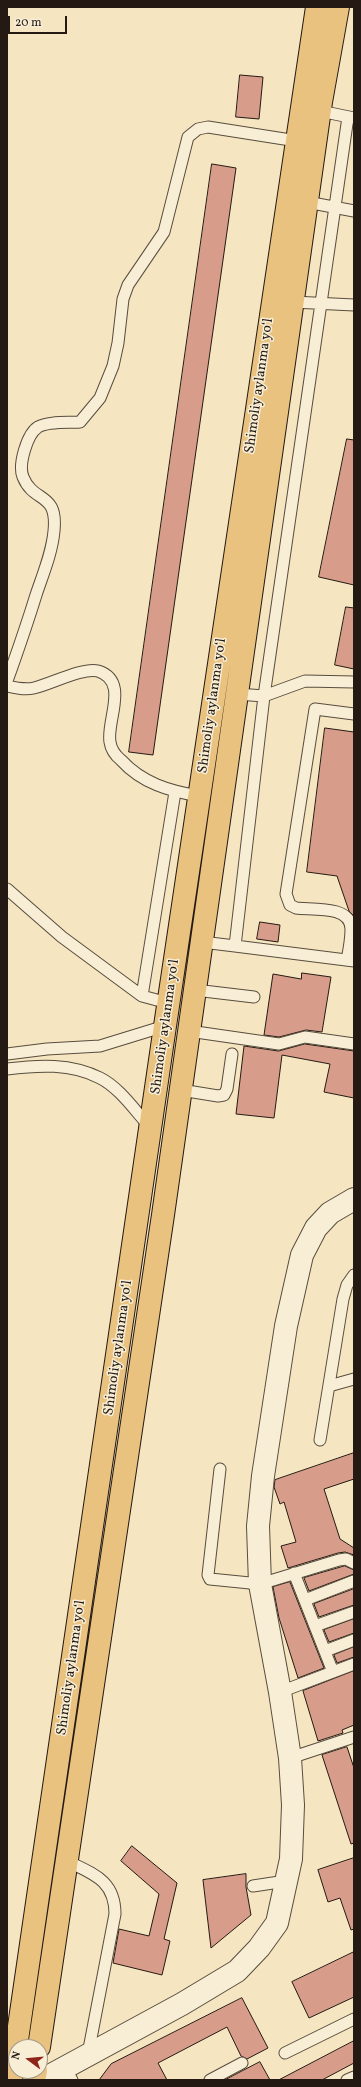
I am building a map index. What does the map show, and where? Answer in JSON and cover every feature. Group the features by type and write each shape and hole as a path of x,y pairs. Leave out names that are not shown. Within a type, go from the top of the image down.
{"main road":[{"name":"Shimoliy aylanma yoʻl","path":"17,2039 127,1295 168,1003 317,7"},
{"name":"Shimoliy aylanma yoʻl","path":"40,2039 181,1090 320,111 338,7"},
{"path":"199,796 222,798"},
{"path":"127,1295 150,1299"}],"street":[{"path":"42,2080 68,2074 88,2054 182,2004 237,1971 259,1948 277,1923 291,1859 292,1812 290,1758 280,1692 260,1584 258,1526 263,1476 286,1326 302,1255 316,1228 330,1214 354,1199"}],"lane":[{"path":"235,946 264,696 336,207 351,117 320,111"},
{"path":"7,681 47,564 55,521 53,508 29,487 22,476 24,449 34,431 39,427 80,422 100,398 112,366 118,343 123,299 128,285 164,232 188,137 198,129 208,127 297,142"},
{"path":"307,202 354,210"},
{"path":"293,302 354,305"},
{"path":"7,686 18,689 33,688 91,670 106,675 114,686 116,699 110,731 110,744 116,755 131,772 154,785 175,792 199,796"},
{"path":"237,694 264,696 306,681 354,682"},
{"path":"202,942 351,960 351,927 347,917 339,912 296,908 290,905 286,894 315,709 354,714"},
{"path":"142,996 175,792"},
{"path":"7,889 62,937 142,996 168,1003"},
{"path":"195,990 254,997"},
{"path":"7,1054 47,1049 100,1046 165,1026"},
{"path":"189,1031 278,1044 305,1037 354,1044"},
{"path":"181,1090 218,1096 224,1095 227,1089 232,1054"},
{"path":"7,1069 61,1066 80,1070 101,1078 118,1092 151,1129"},
{"path":"320,1440 343,1299 347,1285 354,1275"},
{"path":"329,1386 354,1379"},
{"path":"220,1469 208,1577 211,1579 260,1584 339,1560 346,1559 354,1563"},
{"path":"294,1573 333,1672"},
{"path":"305,1600 354,1581"},
{"path":"315,1626 354,1612"},
{"path":"324,1651 354,1640"},
{"path":"280,1692 354,1664"},
{"path":"290,1758 354,1737"},
{"path":"67,1861 93,1874 109,1887 115,1899 115,1914 88,2054"},
{"path":"253,1886 286,1881"},
{"path":"285,2053 354,2019"},
{"path":"210,2080 242,2063"},
{"path":"347,2080 354,2076"}],"building":[{"path":"240,75 263,77 259,119 236,117"},
{"path":"212,164 236,168 153,755 129,752"},
{"path":"347,439 354,440 354,585 319,577"},
{"path":"346,607 354,608 354,669 335,665"},
{"path":"325,728 354,732 354,916 349,911 337,876 307,872"},
{"path":"260,922 280,925 278,942 257,939"},
{"path":"302,973 331,977 322,1032 306,1030 279,1037 264,1035 273,974 301,979"},
{"path":"305,1044 354,1051 354,1098 324,1092 330,1064 282,1055 274,1118 236,1114 244,1046 278,1051"},
{"path":"354,1453 354,1479 324,1489 340,1539 354,1548 354,1555 345,1552 338,1553 288,1568 281,1546 296,1542 284,1502 280,1504 274,1487 275,1480"},
{"path":"345,1566 354,1570 354,1574 309,1591 304,1578"},
{"path":"290,1582 324,1668 298,1678 279,1618 273,1587"},
{"path":"354,1589 354,1605 319,1617 314,1604"},
{"path":"354,1619 354,1633 329,1642 324,1630"},
{"path":"354,1647 354,1657 337,1663 334,1655"},
{"path":"354,1671 354,1725 342,1730 343,1733 318,1741 303,1691"},
{"path":"347,1747 354,1768 354,1843 351,1844 322,1755"},
{"path":"132,1846 177,1883 164,1939 170,1941 162,1975 113,1963 119,1929 149,1936 159,1894 121,1861"},
{"path":"354,1858 354,1929 351,1930 340,1898 328,1902 318,1870"},
{"path":"246,1874 246,1887 251,1915 211,1948 203,1880"},
{"path":"354,1952 354,1997 309,2018 292,1982"},
{"path":"242,1998 268,2048 247,2059 241,2056 227,2027 158,2063 167,2080 99,2080 111,2064"},
{"path":"354,2041 354,2063 322,2080 279,2080"},
{"path":"260,2062 270,2080 225,2080"}]}
